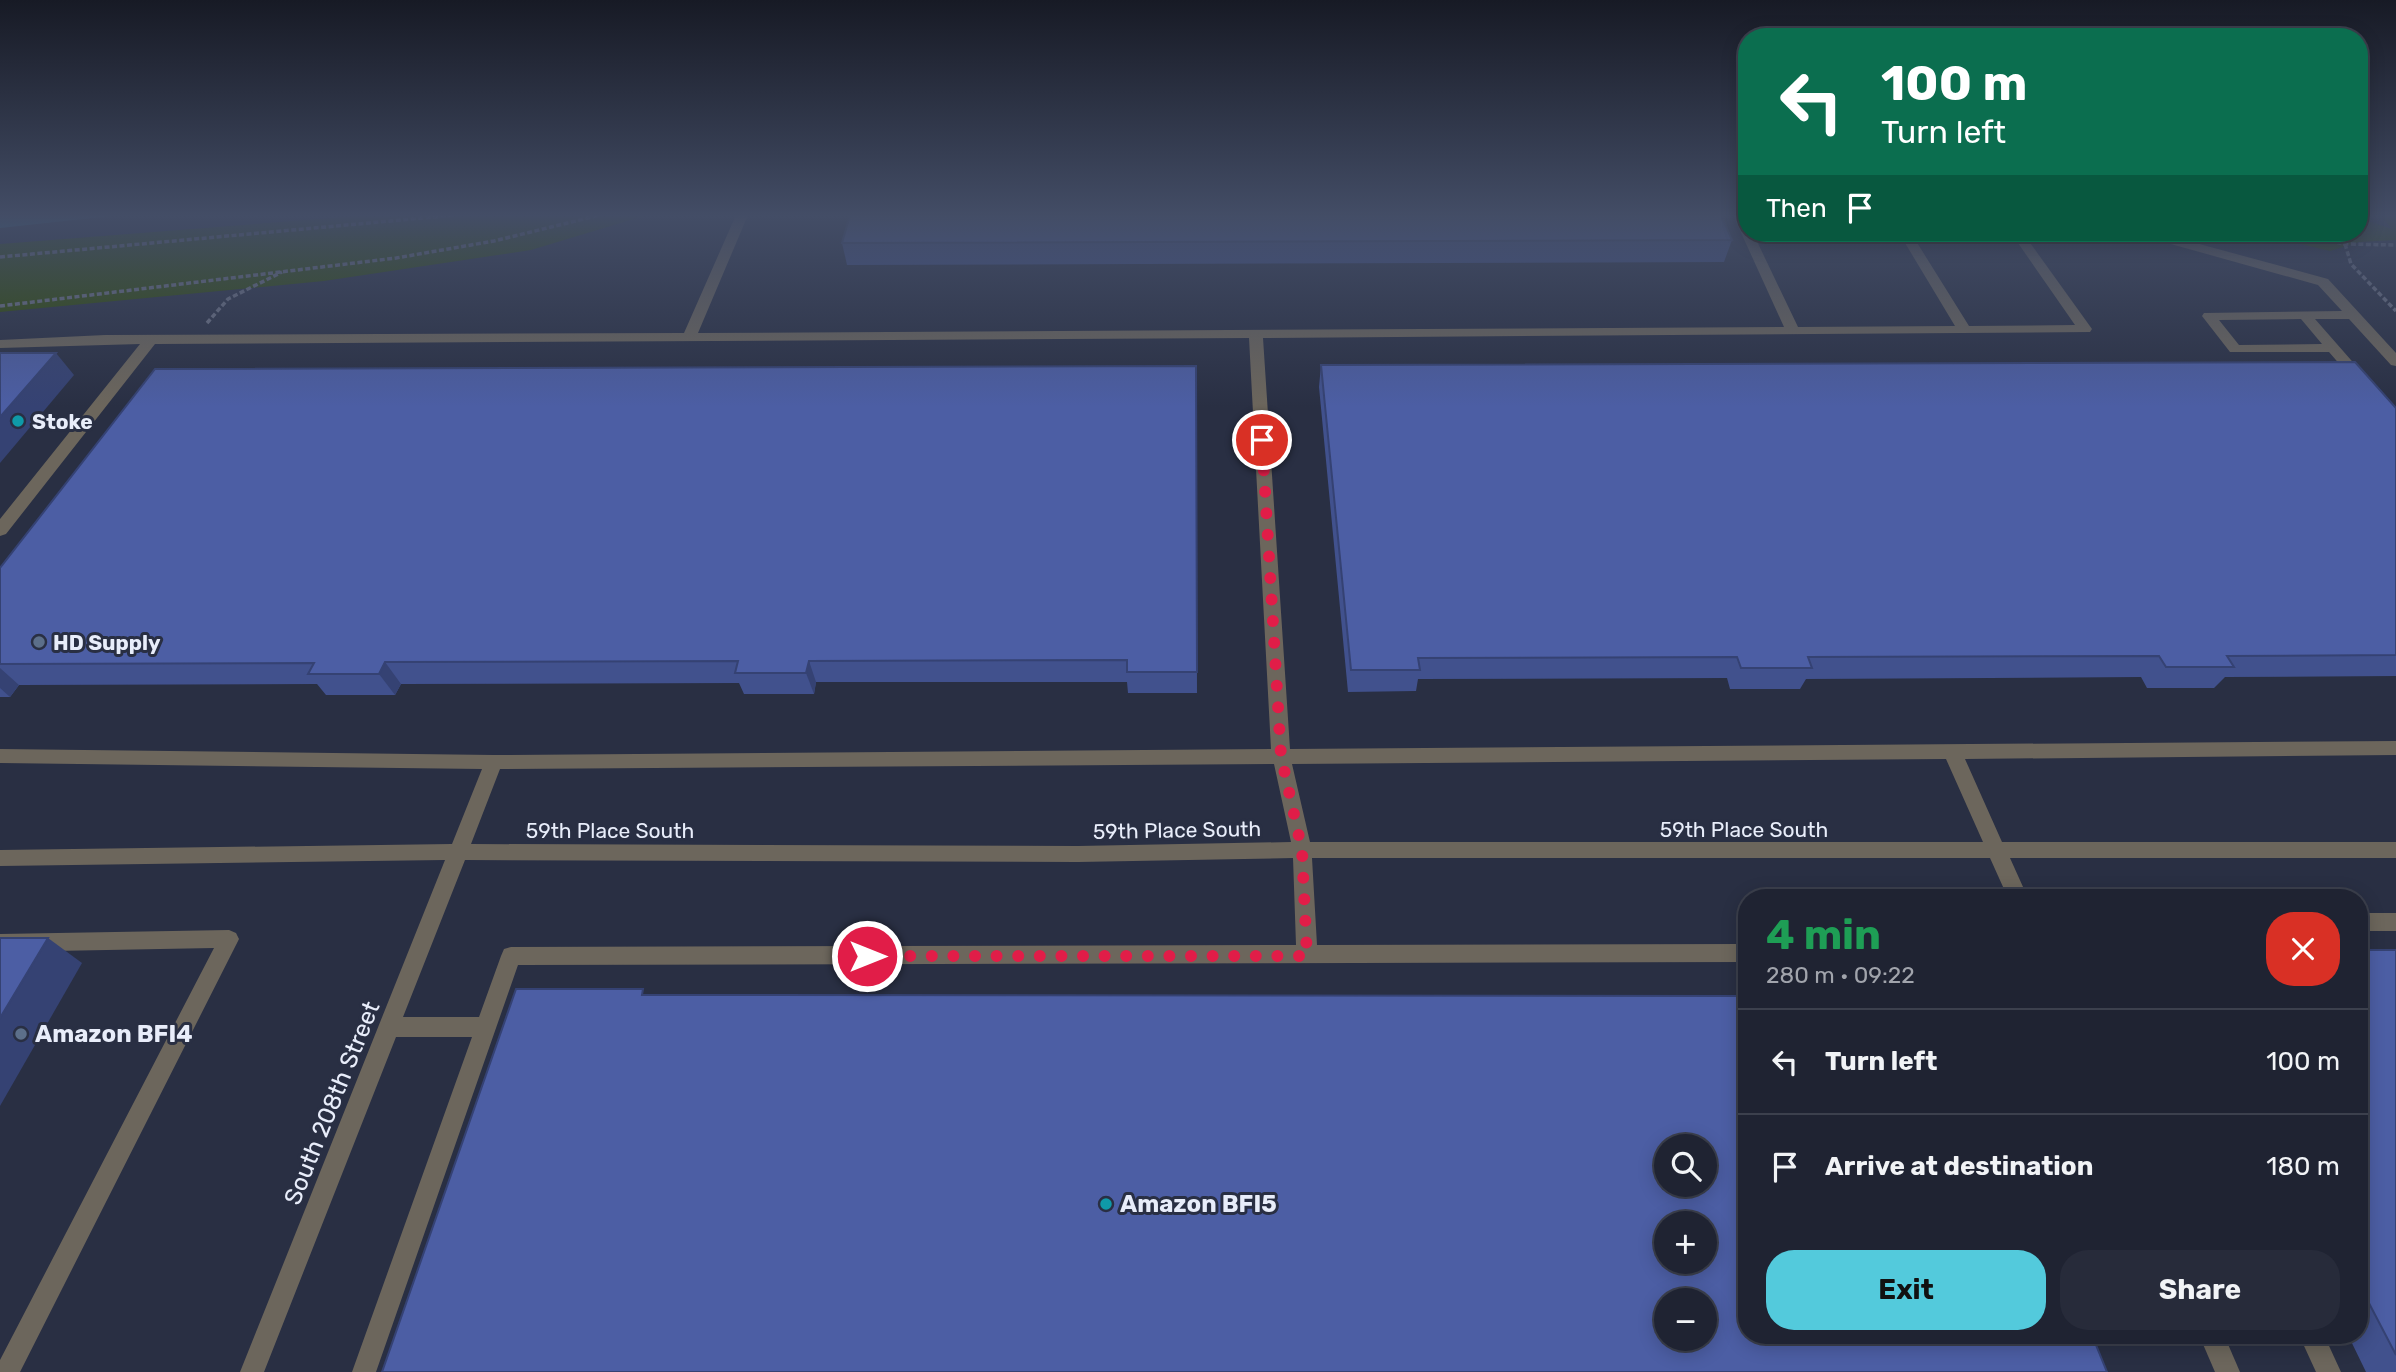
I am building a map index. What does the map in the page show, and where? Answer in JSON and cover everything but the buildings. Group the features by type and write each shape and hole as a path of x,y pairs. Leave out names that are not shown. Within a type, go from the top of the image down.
{"street":[{"path":"689,337 714,279"},
{"path":"1769,279 1793,331"},
{"path":"1933,279 1965,330"},
{"path":"0,344 105,339 2085,330 2049,279"},
{"path":"2312,279 2323,282 2396,362"},
{"path":"2334,348 2235,349 2209,316 2353,315"},
{"path":"2305,316 2369,389"},
{"path":"1256,334 1281,756 1302,850 1307,956"},
{"path":"0,530 151,340"},
{"path":"0,756 495,762 2396,748"},
{"path":"1952,751 2014,889"},
{"name":"South 208th Street","path":"252,1372 495,762"},
{"name":"59th Place South","path":"0,858 460,852 1078,854 1302,850 2396,850"},
{"path":"2368,922 2396,922"},
{"path":"0,943 229,939 7,1372"},
{"path":"364,1372 511,956 1738,953"},
{"path":"391,1027 486,1027"},
{"path":"2215,1344 2228,1372"},
{"path":"2315,1344 2329,1372"}],"path":[{"path":"0,306 214,279"},
{"path":"228,299 268,279"},
{"path":"2365,279 2396,311"}],"green space":[{"path":"0,279 337,279 324,281 0,312"}],"place":[{"name":"Stoke","path":"18,421"},
{"name":"HD Supply","path":"39,642"},
{"name":"Amazon BFI4","path":"21,1034"},
{"name":"Amazon BFI5","path":"1106,1204"}],"route":[{"path":"867,956 1307,956 1302,850 1281,756 1262,440"}]}
